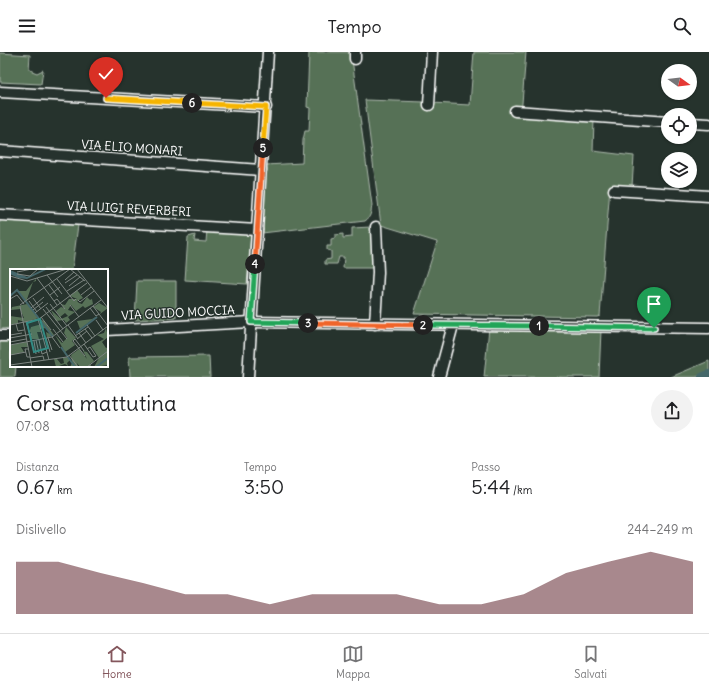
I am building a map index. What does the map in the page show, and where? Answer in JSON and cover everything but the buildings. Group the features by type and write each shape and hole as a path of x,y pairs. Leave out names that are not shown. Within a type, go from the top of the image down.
{"street":[{"path":"248,377 266,107 268,52"},
{"path":"429,105 432,52"},
{"path":"0,92 266,107"},
{"path":"515,111 661,121"},
{"path":"697,123 709,124"},
{"name":"VIA ELIO MONARI","path":"0,151 261,170"},
{"path":"614,190 709,196"},
{"name":"VIA LUIGI REVERBERI","path":"0,215 257,230"},
{"path":"376,227 378,272 376,324"},
{"name":"VIA GUIDO MOCCIA","path":"108,330 251,322 709,328"},
{"path":"439,377 453,325"}],"green space":[{"path":"309,52 351,52 372,205 370,216 365,221 262,233 266,165 302,163 303,140 305,131 309,131 310,108 307,107"},
{"path":"474,52 526,52 521,116 594,119 593,151 634,156 632,186 610,187 600,316 414,314 437,242 381,225 365,100 424,102 430,107 432,103 470,105"},
{"path":"0,53 30,55 29,69 37,73 43,70 41,84 0,82"},
{"path":"0,219 78,225 72,269 10,269 10,328 0,329"},
{"path":"371,227 373,268 343,268 344,257 339,257 337,264 325,264 325,260 331,259 331,251 327,250 327,246 331,246 331,239 335,238 335,235 343,234 343,238 352,237 352,228"},
{"path":"207,230 251,233 247,284 185,280 188,237 195,235 194,241 206,242"},
{"path":"137,281 176,281 176,318 135,320"},
{"path":"489,328 601,330 599,377 484,377"},
{"path":"10,337 10,367 16,367 15,377 0,377 0,338"},
{"path":"209,356 210,377 130,377 129,357"},
{"path":"709,361 709,372 696,377 671,377"}],"waterway":[{"path":"702,377 709,374"}],"route":[{"path":"106,98 266,107 251,322 654,328"}]}
